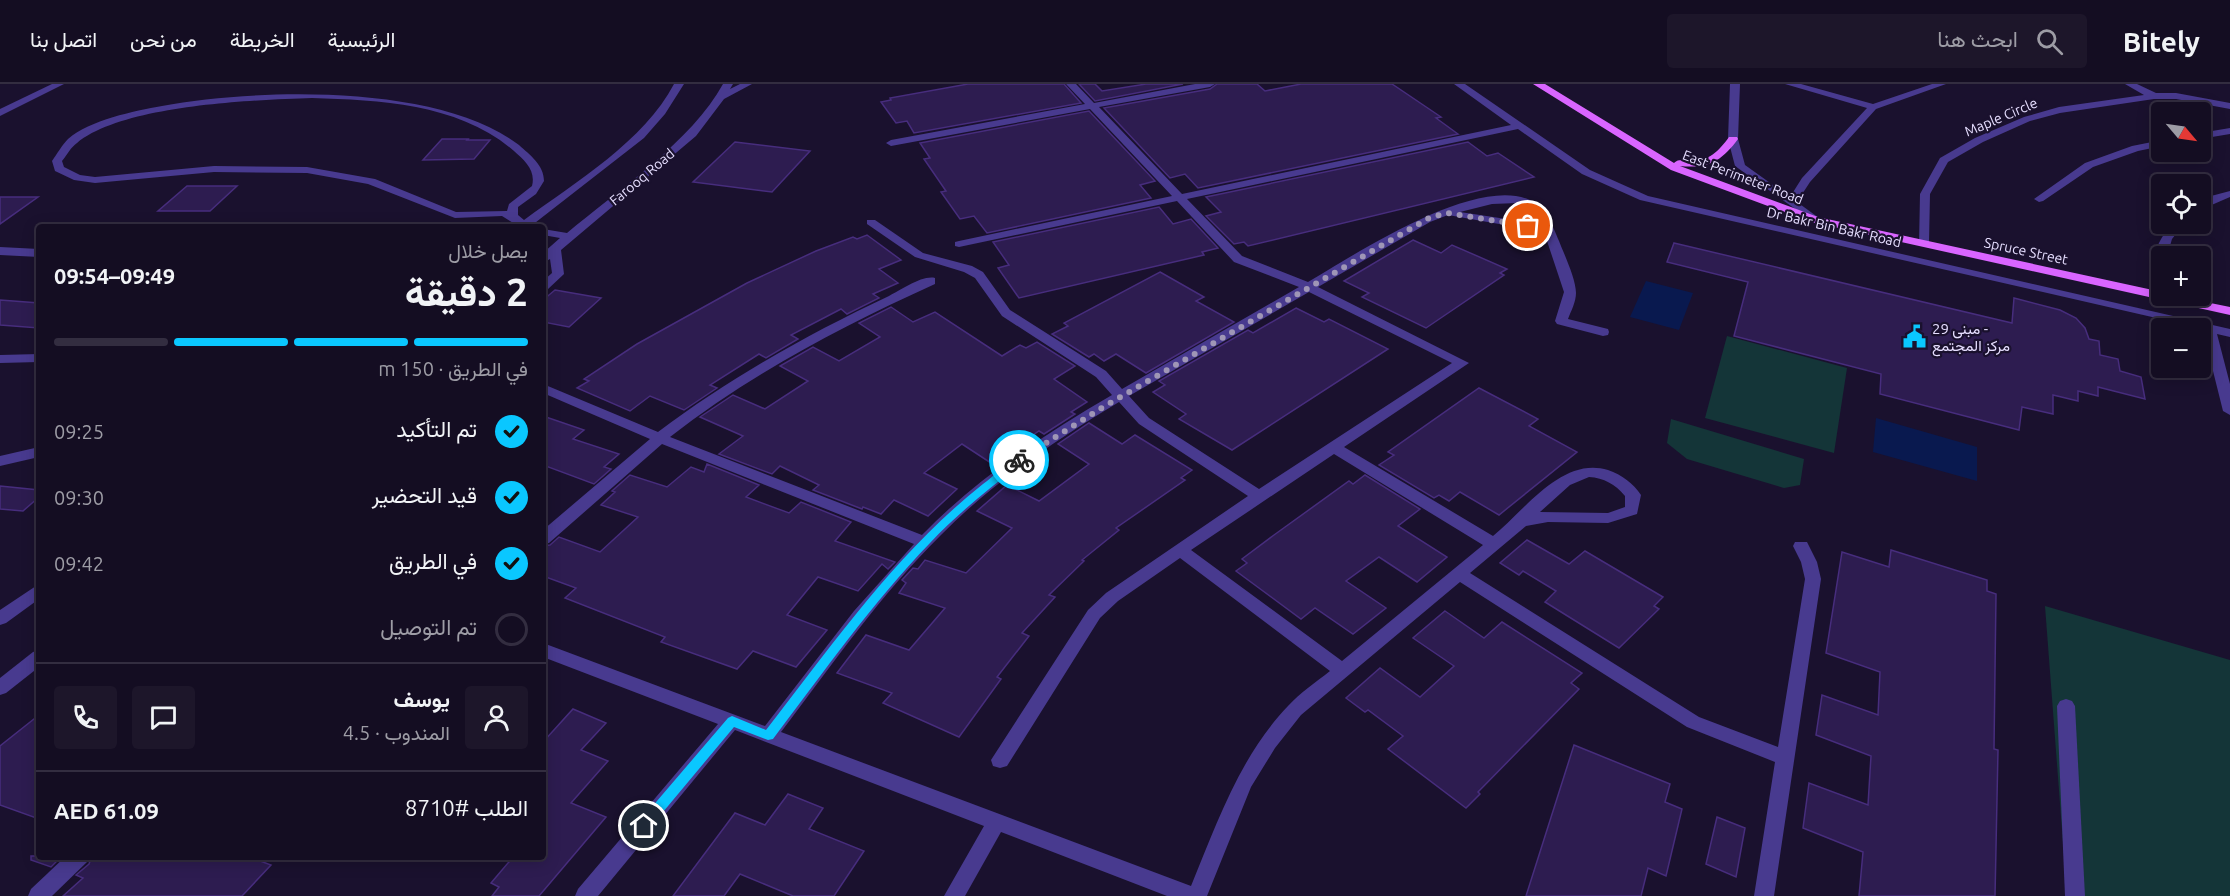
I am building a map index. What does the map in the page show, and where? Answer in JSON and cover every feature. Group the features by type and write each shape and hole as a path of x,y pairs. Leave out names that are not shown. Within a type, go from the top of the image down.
{"main road":[{"name":"East Perimeter Road","path":"1538,84 1675,168 1706,177 1815,220"},
{"path":"1706,177 1733,139"},
{"path":"1662,159 1705,164 1718,158"},
{"name":"Spruce Street","path":"1815,220 2151,293"},
{"name":"Spruce Street","path":"2209,306 2230,311"}],"street":[{"path":"0,104 42,84"},
{"path":"0,113 59,84"},
{"path":"527,224 627,148 656,122 671,101 679,84"},
{"name":"Farooq Road","path":"546,257 670,155 692,134 721,97 728,84"},
{"path":"721,97 747,84"},
{"path":"1000,760 1094,614 1112,597 1259,496 1462,363 1309,287 1238,259 1071,84"},
{"path":"891,143 1210,84"},
{"name":"Dr Bakr Bin Bakr Road","path":"1459,84 1586,172 1644,198 2166,318"},
{"path":"1735,84 1733,139 1740,166 1815,220"},
{"path":"1790,84 1874,107"},
{"path":"1791,203 1806,180 1874,107 1941,84"},
{"path":"2130,84 2154,96"},
{"name":"Maple Circle","path":"1923,243 1925,194 1944,160 1980,140 2027,119 2060,110 2154,96 2176,96 2230,106"},
{"path":"512,216 513,206 537,187 539,178 528,157 513,144 482,125 455,115 432,108 370,98 274,97 156,110 111,123 75,138 65,146 57,161 59,169 66,174 95,180 214,169 307,170 372,181 455,215 496,212 512,216 522,224"},
{"path":"958,244 1520,126"},
{"path":"2211,134 2230,131"},
{"path":"2039,199 2089,165 2136,148 2151,145"},
{"path":"2211,200 2230,194"},
{"path":"768,736 858,620 925,542 961,507 1003,472 1041,445 1121,396 1412,227 1447,213 1497,199 1514,199 1534,207 1548,229 1570,292 1561,321 1603,332"},
{"path":"1447,213 1548,229"},
{"path":"872,222 919,255 968,269 979,275 1006,313 1101,374 1144,421 1259,496"},
{"path":"546,233 572,237"},
{"path":"546,284 558,274 555,250"},
{"path":"0,251 36,253"},
{"path":"546,536 660,438 747,377 812,338 930,281"},
{"name":"Dr Bakr Bin Bakr Road","path":"2211,328 2230,333"},
{"path":"2211,334 2227,385 2230,411"},
{"path":"0,359 36,358"},
{"path":"546,389 660,438 925,542"},
{"path":"1333,447 1494,544"},
{"path":"0,461 36,453"},
{"path":"1197,896 1243,784 1268,743 1295,710 1459,574 1570,477 1582,473 1608,475 1627,487 1633,495 1632,510 1614,518 1542,515 1520,522"},
{"path":"1764,896 1813,579 1809,562 1801,546"},
{"path":"1180,550 1342,670"},
{"path":"1459,574 1693,722 1786,758"},
{"path":"0,619 36,592"},
{"path":"546,651 1192,896"},
{"path":"0,688 36,659"},
{"path":"2066,706 2075,896"},
{"path":"585,896 732,721"},
{"path":"954,896 996,822"},
{"path":"38,896 76,860"}],"green space":[{"path":"1727,336 1847,368 1834,453 1705,418"},
{"path":"1671,419 1804,459 1800,485 1784,488 1687,459 1667,443"},
{"path":"2045,606 2230,660 2230,896 2067,896"}],"shaded area":[{"path":"1646,281 1693,293 1679,330 1630,317"},
{"path":"1876,418 1977,447 1977,481 1873,452"}],"building":[{"path":"968,84 1064,84 1081,103 914,133 907,121 896,123 881,102 891,100 890,98"},
{"path":"1079,84 1095,84 1102,91 1146,84 1183,84 1095,101"},
{"path":"1217,84 1257,84 1265,91 1301,84 1392,84 1441,117 1436,118 1458,134 1198,188 1185,174 1170,178 1104,108 1210,89"},
{"path":"1089,111 1155,181 1140,185 1151,198 987,233 974,216 960,219 941,192 946,191 924,159 930,158 920,143"},
{"path":"442,139 490,140 474,159 423,160"},
{"path":"735,142 810,151 772,192 693,182"},
{"path":"1468,142 1487,156 1498,153 1534,177 1248,246 1244,242 1234,244 1206,216 1221,212 1206,197"},
{"path":"187,186 237,186 210,211 158,211"},
{"path":"0,197 38,197 0,224"},
{"path":"1159,207 1173,224 1191,219 1218,248 1202,252 1204,255 1019,298 998,268 1009,265 993,242"},
{"path":"867,235 901,260 879,269 898,283 873,294 879,298 847,314 841,309 791,335 798,339 766,358 759,354 710,385 717,388 684,410 650,396 630,411 577,388 589,381 584,379 637,344 747,283 816,251 853,237 857,239"},
{"path":"1413,240 1441,253 1452,245 1507,269 1500,273 1504,275 1426,328 1362,297 1369,293 1344,281"},
{"name":"مبنى 29 - مركز المجتمع","path":"1674,243 2012,323 2014,298 2060,310 2076,318 2085,328 2089,339 2099,341 2100,355 2118,359 2120,371 2141,377 2145,399 2098,387 2098,396 2078,391 2078,401 2053,395 2053,414 2022,407 2019,430 1880,394 1881,374 1734,336 1748,282 1667,262"},
{"path":"1160,272 1204,297 1196,301 1234,322 1146,373 1116,354 1104,361 1094,354 1089,357 1052,334 1068,326 1064,323"},
{"path":"555,290 601,298 569,327 546,323 546,298"},
{"path":"0,300 36,303 36,328 0,325"},
{"path":"891,307 913,322 935,312 1002,356 1020,345 1026,348 1037,342 1075,366 1054,379 1087,402 1071,412 1075,414 1044,434 1039,431 991,463 962,444 924,473 957,489 928,516 894,500 881,514 863,507 862,509 813,490 819,485 780,466 772,474 719,454 743,436 700,417 733,395 765,409 808,381 780,366 813,347 839,361 880,337 859,323"},
{"path":"1296,308 1324,322 1329,319 1388,349 1232,450 1179,419 1186,414 1153,392 1165,385 1159,381 1248,330 1253,333"},
{"path":"1479,388 1538,419 1529,426 1577,452 1499,515 1460,492 1449,501 1439,495 1434,498 1379,465 1394,455 1388,452"},
{"path":"546,417 584,430 573,439 619,454 604,467 611,469 594,484 546,466"},
{"path":"1089,423 1122,444 1135,435 1192,470 1181,478 1185,480 1116,528 1119,530 1082,560 1084,561 1049,595 1055,597 1022,633 1029,636 997,677 1001,679 959,737 883,703 892,693 837,673 866,635 909,650 945,608 899,593 906,583 902,580 913,568 918,569 925,560 966,573 1012,528 977,511 1007,485 1039,501 1089,464 1058,444"},
{"path":"707,464 759,485 746,497 789,513 801,502 851,522 835,541 895,562 888,569 882,564 858,591 818,577 787,615 827,630 796,667 753,651 737,669 661,642 665,637 565,598 576,588 546,577 546,546 559,537 600,552 638,517 601,505 615,492 612,491 630,475 667,487 691,467 704,472"},
{"path":"1365,475 1420,509 1398,526 1447,557 1417,582 1379,557 1346,581 1386,608 1353,634 1315,608 1301,619 1236,571 1247,563 1242,559 1274,535 1349,481 1353,484"},
{"path":"0,486 36,490 36,500 23,511 0,509"},
{"path":"1527,540 1569,564 1585,551 1663,597 1654,606 1659,609 1619,648 1545,602 1556,591 1523,571 1519,575 1500,563"},
{"path":"1891,550 1987,580 1987,591 1996,594 1994,749 1998,750 1995,896 1859,896 1863,852 1803,828 1809,783 1868,805 1871,756 1816,735 1822,695 1878,715 1880,672 1826,653 1842,552 1889,567"},
{"path":"1445,611 1484,638 1502,622 1582,673 1571,683 1579,689 1478,792 1480,794 1466,808 1388,749 1403,736 1368,710 1365,712 1346,698 1380,668 1420,697 1454,666 1413,638"},
{"path":"573,709 606,723 581,750 608,761 571,803 606,817 539,896 492,896 499,887 491,883 511,860 546,860 546,739"},
{"path":"36,717 36,818 0,805 0,746"},
{"path":"1574,745 1670,784 1665,802 1682,809 1666,876 1648,868 1641,896 1526,896"},
{"path":"788,794 823,808 809,829 864,851 834,896 793,896 740,874 724,896 673,896 735,813 765,825"},
{"path":"1717,817 1745,828 1736,877 1706,864"},
{"path":"31,856 36,856 36,860 58,860 51,867 31,860"},
{"path":"90,860 258,860 271,865 242,896 63,896 83,878 76,875"}],"way so far":[{"path":"1019,460 1105,406 1429,218 1447,213 1528,226"}],"place":[{"name":"مبنى 29 - مركز المجتمع","path":"1914,337"}],"route":[{"path":"644,826 732,721 768,736 858,620 925,542 961,507 1019,460"}]}
